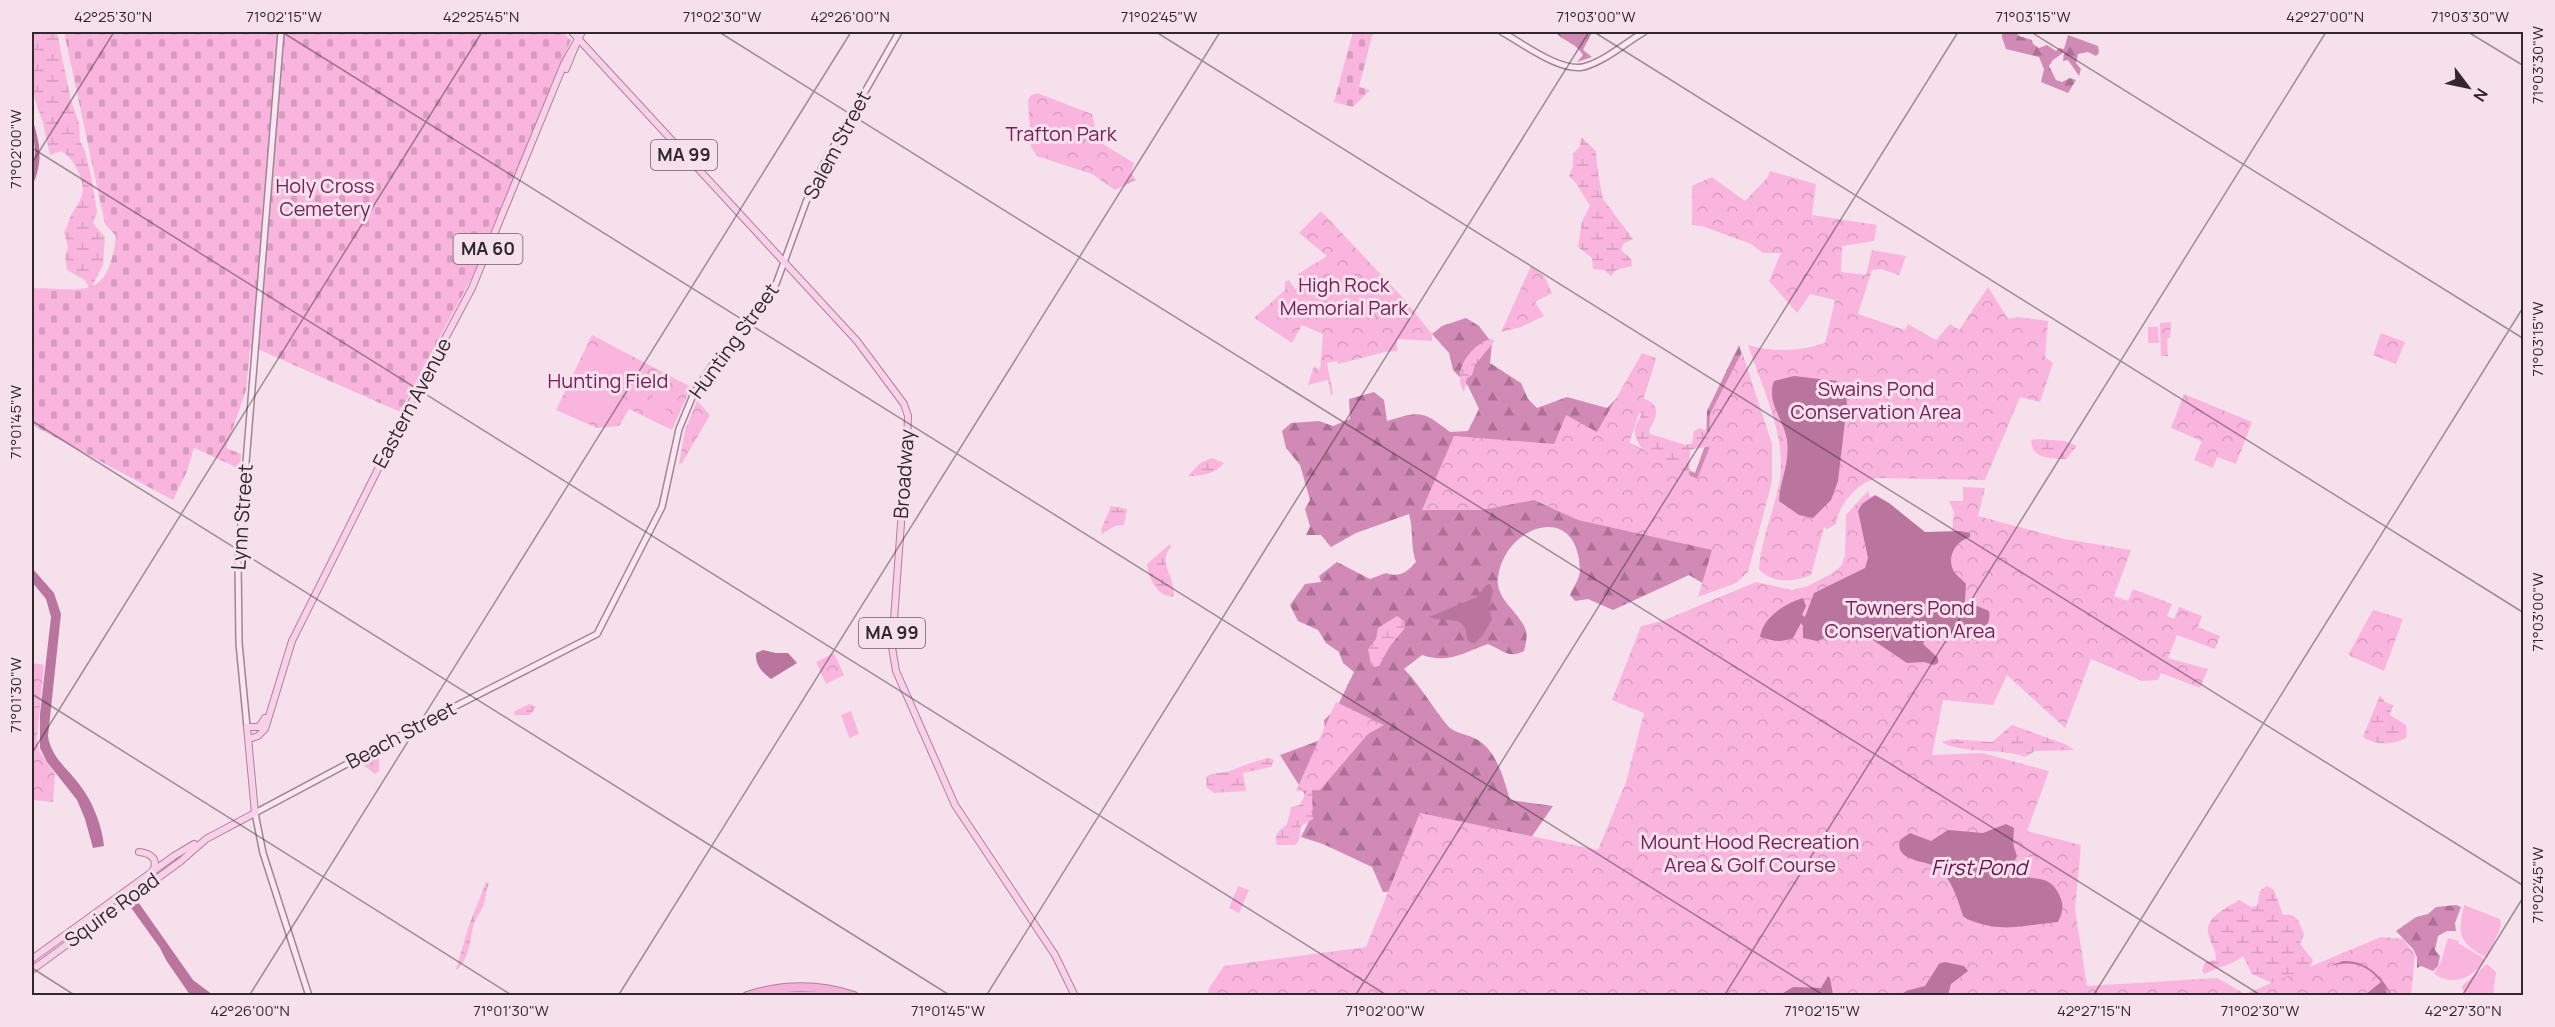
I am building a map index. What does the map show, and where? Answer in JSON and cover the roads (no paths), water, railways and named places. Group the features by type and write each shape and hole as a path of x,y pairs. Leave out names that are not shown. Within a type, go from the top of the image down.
{"highway":[{"path":"747,996 772,989 806,987 854,996"},
{"path":"777,996 798,994 824,996"}],"main road":[{"name":"Lynn Street","path":"281,32 238,561 239,643 255,813 263,853 309,996"},
{"name":"Broadway","path":"572,32 857,341 906,408 907,441 892,647 896,671 955,805 1055,955 1075,996"},
{"name":"Eastern Avenue","path":"249,739 263,731 294,636 472,288 551,98 582,32"},
{"name":"Salem Street","path":"785,264 806,202 823,165 900,32"},
{"path":"1502,32 1555,62 1574,68 1594,62 1644,32"},
{"name":"Hunting Street","path":"597,634 658,515 679,429 694,393 711,367 761,309 781,276 785,264"},
{"name":"Beach Street","path":"184,850 597,634"},
{"name":"Eastern Avenue","path":"247,728 260,726 270,707"},
{"name":"Beach Street","path":"191,850 206,839"},
{"name":"Squire Road","path":"32,959 184,850"},
{"name":"Squire Road","path":"32,970 181,861 191,850"},
{"path":"139,852 153,857 154,867 149,874"}],"water":[{"path":"32,118 40,152 36,177 32,186 35,151"},
{"path":"1794,376 1837,381 1846,395 1847,404 1838,481 1831,500 1813,518 1799,515 1779,501 1788,449 1785,432 1772,397 1772,389 1774,381"},
{"path":"1875,495 1889,503 1925,532 1970,533 1970,537 1956,546 1951,562 1955,573 1966,584 1965,601 1989,611 1989,621 1984,628 1966,634 1926,637 1923,644 1938,658 1938,663 1934,665 1924,662 1907,663 1852,626 1817,641 1803,638 1801,623 1793,638 1776,641 1760,637 1765,623 1775,612 1803,598 1806,606 1802,615 1805,617 1814,593 1865,568 1868,558 1858,511 1862,504"},
{"path":"32,568 54,593 61,614 48,736 52,750 88,797 99,821 104,846 93,848 77,800 47,762 40,748 40,714 51,617 46,599 32,582"},
{"path":"1490,584 1493,591 1489,608 1492,619 1483,635 1474,644 1467,640 1466,631 1459,622 1429,617 1477,597 1486,585"},
{"path":"763,650 788,653 797,663 771,679 758,665 756,653"},
{"name":"First Pond","path":"2006,824 2014,828 2013,844 2017,856 2012,866 2017,873 2043,880 2056,889 2062,905 2058,922 2002,927 1980,924 1967,919 1963,916 1957,898 1941,870 1908,857 1902,853 1900,848 1900,840 1910,833 1931,841 1948,830 1983,833"},
{"path":"136,899 193,980 213,995 190,995 129,905"},
{"path":"2343,961 2359,963 2372,970 2392,995 2385,988 2388,995 2365,995 2381,982 2370,971 2358,965 2345,963 2330,966"},
{"path":"1945,962 1964,966 1968,971 1951,984 1948,995 1901,995 1906,991 1925,986 1939,964"},
{"path":"1828,976 1833,995 1780,995 1793,987 1821,988"}],"park label":[{"name":"Trafton Park","path":"1061,134"},
{"name":"Holy Cross Cemetery","path":"325,198"},
{"name":"High Rock Memorial Park","path":"1344,296"},
{"name":"Hunting Field","path":"608,381"},
{"name":"Swains Pond Conservation Area","path":"1876,400"},
{"name":"Towners Pond Conservation Area","path":"1910,620"},
{"name":"Mount Hood Recreation Area & Golf Course","path":"1750,854"}]}
